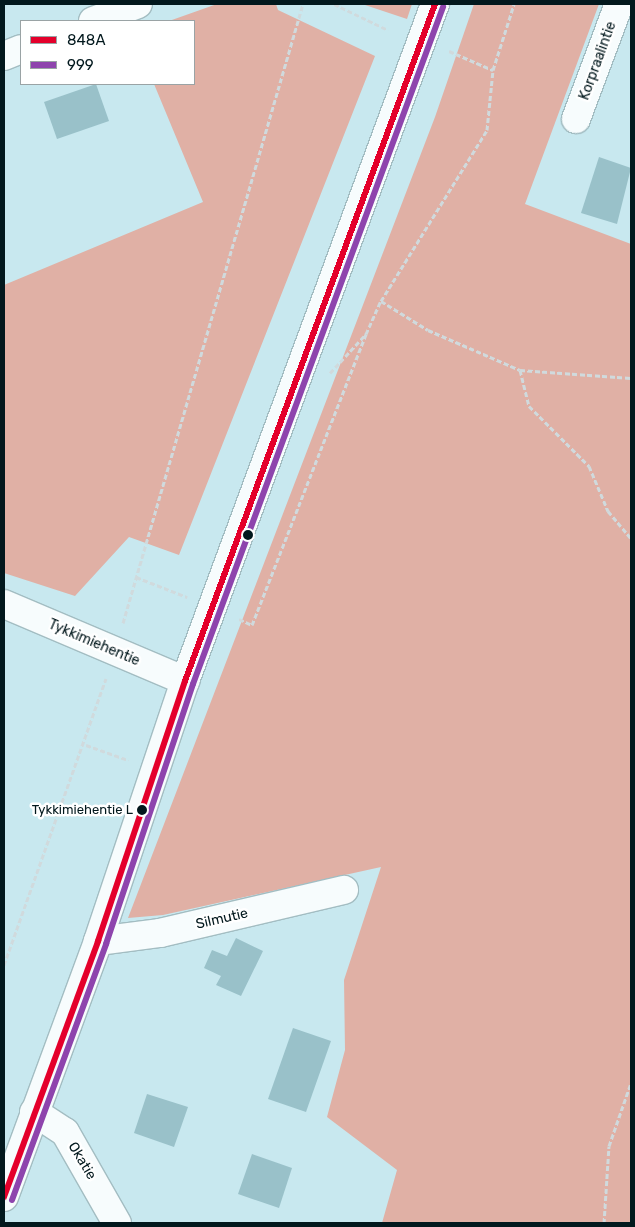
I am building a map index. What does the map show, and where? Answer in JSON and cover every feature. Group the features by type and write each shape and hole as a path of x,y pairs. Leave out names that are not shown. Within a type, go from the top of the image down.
{"main road":[{"path":"4,1197 98,941 185,681 435,4"},
{"name":"Korpraalintie","path":"576,119 619,4"},
{"path":"95,20 130,5"},
{"path":"4,56 20,50"},
{"name":"Tykkimiehentie","path":"4,604 185,681"},
{"name":"Silmutie","path":"98,941 160,933 344,890"},
{"name":"Okatie","path":"34,1112 65,1132 117,1223"}],"path":[{"path":"4,966 86,745 303,4"},
{"path":"334,4 388,30"},
{"path":"292,392 311,386 334,370 366,334 381,301 487,130 493,70 514,4"},
{"path":"447,50 493,70"},
{"path":"381,301 428,330 520,370 631,378"},
{"path":"520,370 528,406 590,466 608,511 631,538"},
{"path":"86,745 130,760 127,769"},
{"path":"604,1223 609,1146 631,1083"}],"shaded area":[{"path":"217,4 276,4 278,10 375,56 179,555 129,537 75,596 4,573 4,285 203,202 154,85 195,85 195,20 172,20"},
{"path":"362,4 412,4 407,19"},
{"path":"474,4 599,4 525,204 631,244 631,1223 382,1223 397,1170 327,1117 345,1050 344,980 381,867 163,915 128,918 435,117"}],"building":[{"path":"96,85 109,121 57,139 44,102"},
{"path":"599,157 631,168 617,224 581,213"},
{"path":"236,938 263,951 241,996 216,985 221,976 204,968 212,950 227,956"},
{"path":"293,1028 331,1041 306,1112 268,1099"},
{"path":"147,1094 188,1107 174,1147 134,1133"},
{"path":"252,1154 292,1168 279,1208 238,1194"}],"transit line":[{"name":"848A","path":"4,1197 98,941 185,681 435,4"},
{"name":"999","path":"12,1200 106,944 193,684 443,7"}],"place":[{"name":"Tykkimiehentie L","path":"142,810"}]}
